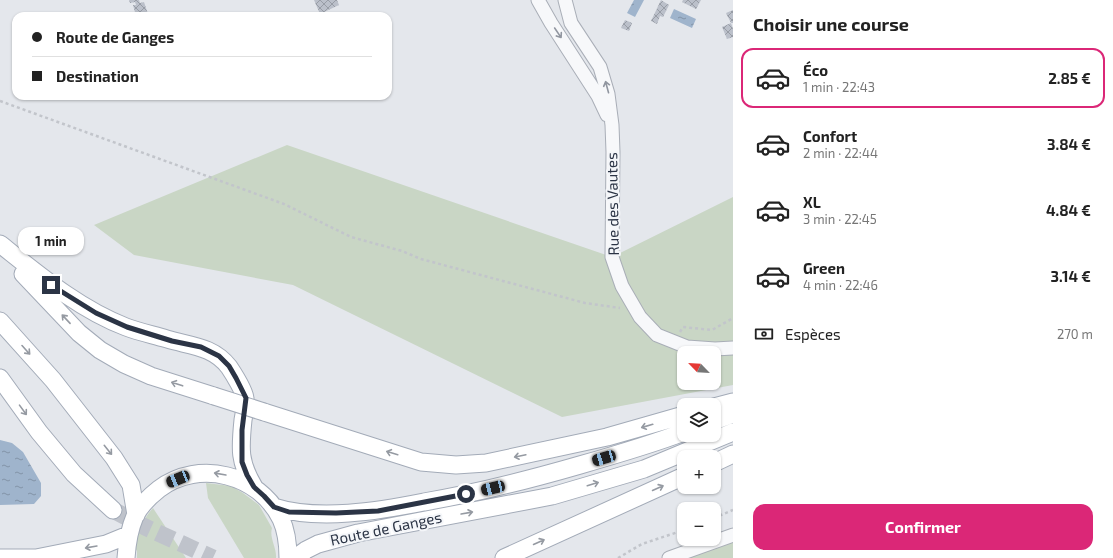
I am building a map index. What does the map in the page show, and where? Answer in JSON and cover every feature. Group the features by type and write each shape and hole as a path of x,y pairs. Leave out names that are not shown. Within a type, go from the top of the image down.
{"main road":[{"path":"0,244 51,285 96,313 127,327 172,341 201,347 219,356 229,366 246,398 242,430 242,462 254,487"},
{"path":"0,249 79,332 100,350 124,364 151,376 421,462 456,466 486,463 607,438 677,417"},
{"path":"0,321 53,380 119,464 131,485 136,515"},
{"path":"0,378 40,432 74,474 113,510"},
{"path":"721,405 733,402"},
{"path":"721,418 733,414"},
{"name":"Route de Ganges","path":"295,558 318,544 358,532 552,496 644,469 733,432"},
{"name":"Route de Ganges","path":"274,507 289,512 336,513 378,511 520,482 677,435"},
{"path":"721,460 733,454"},
{"path":"126,558 128,535 136,515 149,497 167,483 188,474 211,472 234,477 254,487 274,507 286,533 288,558"},
{"path":"504,558 677,479"},
{"path":"0,558 36,558 106,544 128,535"}],"street":[{"name":"Rue des Vautes","path":"538,0 598,96 612,125"},
{"name":"Rue des Vautes","path":"565,0 571,23 596,60 605,80 608,94 612,125 613,152 612,257 622,286 640,317 658,335 687,347 715,350 733,348"},
{"path":"669,558 733,535"}],"path":[{"path":"0,101 284,204 351,237 402,251 421,259 585,303 636,310"},
{"path":"675,342 683,327 712,330 733,318"},
{"path":"721,515 733,510"},
{"path":"618,558 642,544 677,532"}],"green space":[{"path":"287,145 612,257 733,197 733,385 721,387 721,346 677,346 677,390 706,390 562,417 293,285 134,255 94,225"},
{"path":"206,483 231,486 259,505 272,528 271,532 276,558 244,558 208,498"},
{"path":"153,508 186,558 137,558 137,551 135,548 139,532 143,522"},
{"path":"733,540 733,558 687,558 721,546"}],"water":[{"path":"634,0 644,0 635,17 627,13"},
{"path":"674,9 696,19 692,28 670,18"},
{"path":"0,440 12,443 23,452 41,483 41,496 34,504 0,505"}],"building":[{"path":"129,0 139,0 140,3 144,2 147,12 135,12 133,5 136,5 135,2 130,3"},
{"path":"314,0 337,0 339,5 324,12 319,12"},
{"path":"661,0 669,5 663,17 660,16 657,24 651,21"},
{"path":"683,0 701,0 696,9 682,2"},
{"path":"733,10 733,23 731,23 726,13"},
{"path":"625,20 632,23 629,31 621,28"},
{"path":"731,23 733,37 727,39 722,27"}],"tunnel":[{"path":"113,510 145,527 213,558"}],"route":[{"path":"51,285 96,313 127,327 172,341 201,347 219,356 229,366 246,398 242,430 242,462 254,487 274,507 289,512 336,513 378,511 466,494"}]}
